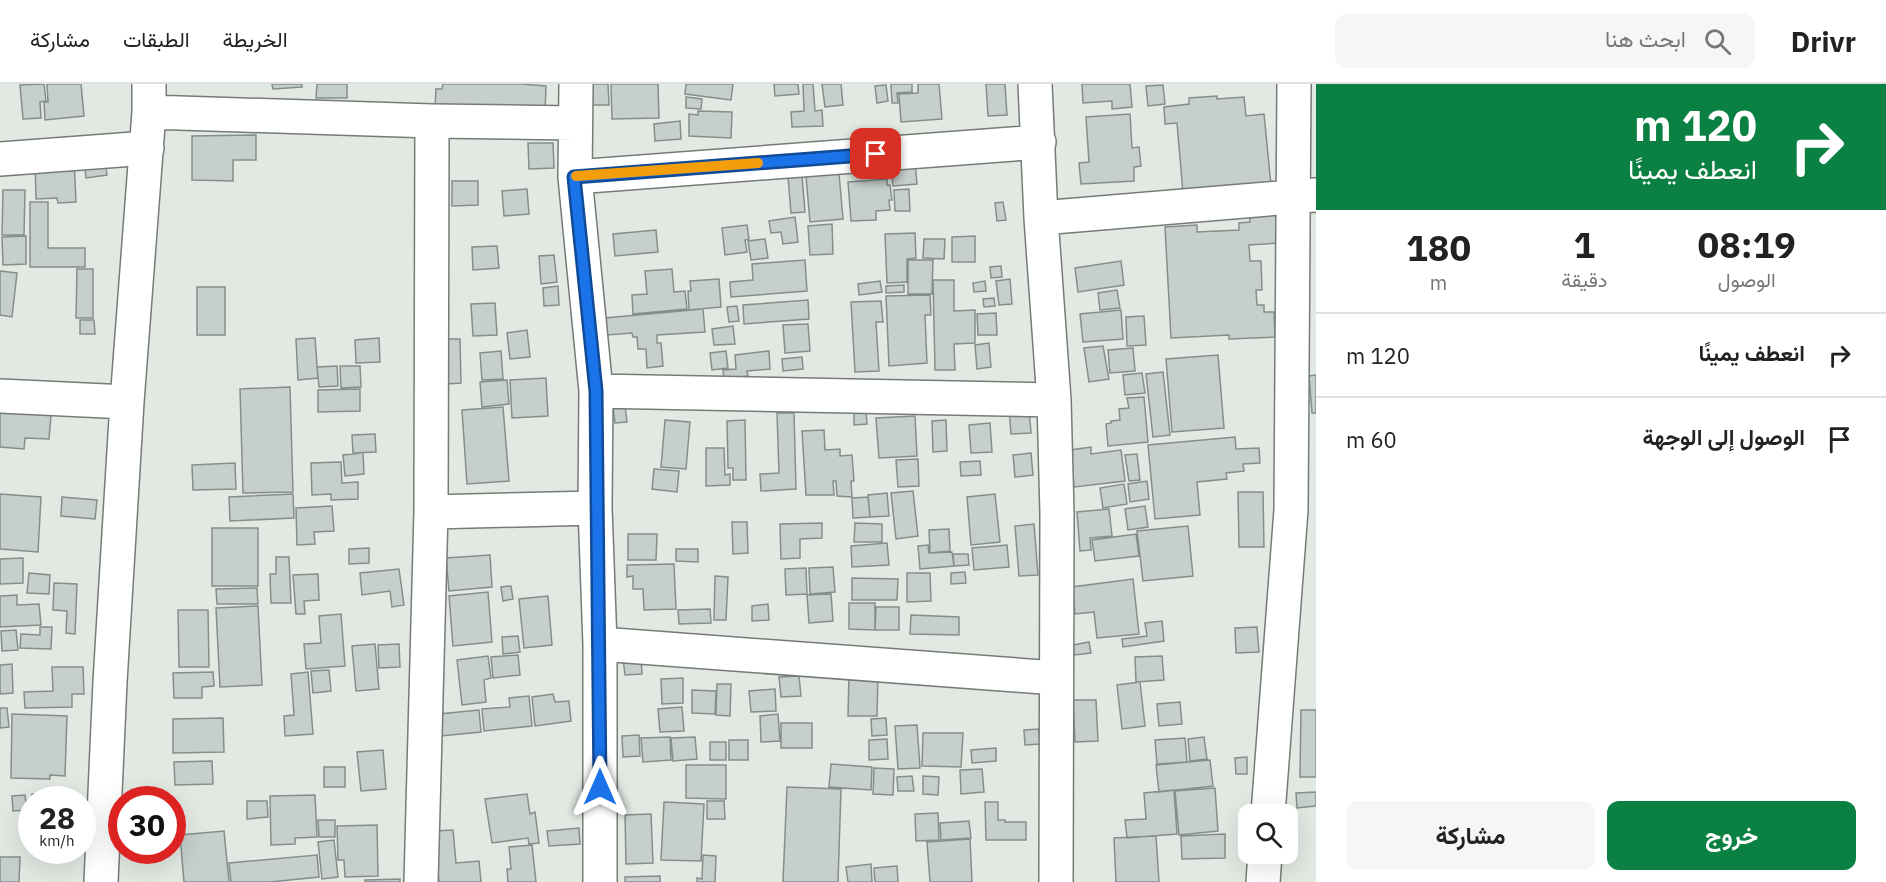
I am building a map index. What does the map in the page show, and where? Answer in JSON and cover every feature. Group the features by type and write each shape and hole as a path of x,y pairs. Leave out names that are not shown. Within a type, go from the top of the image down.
{"street":[{"path":"576,84 574,177 596,391 596,508 600,644 600,882"},
{"path":"1035,84 1041,218 1054,400 1057,514 1056,882"},
{"path":"1269,804 1303,511 1304,195 1294,84"},
{"path":"101,882 127,402 149,98 432,121 574,123"},
{"path":"421,882 431,512 432,121"},
{"path":"574,177 1039,142"},
{"path":"0,159 147,148"},
{"path":"1041,218 1304,195"},
{"path":"596,391 1054,400"},
{"path":"0,396 127,402"},
{"path":"431,512 596,508"},
{"path":"600,644 1056,678"},
{"path":"1263,882 1264,864"}],"building":[{"path":"44,84 46,101 40,102 41,118 23,119 20,85"},
{"path":"47,84 81,84 84,116 45,120 44,102 48,102"},
{"path":"272,84 302,84 302,87 273,89"},
{"path":"317,84 347,84 347,98 316,98"},
{"path":"443,84 546,86 545,114 497,105 476,105 475,112 435,108 436,89 442,89"},
{"path":"590,84 608,84 609,105 591,105"},
{"path":"611,84 658,84 659,118 612,119"},
{"path":"686,84 733,84 731,100 685,94"},
{"path":"774,84 798,84 799,94 775,96"},
{"path":"803,84 813,84 815,111 822,110 823,126 792,127 791,112 804,111"},
{"path":"822,84 841,84 843,105 825,107"},
{"path":"891,84 912,84 912,92 897,93 898,103 892,103"},
{"path":"918,84 939,84 942,119 901,122 899,94 918,93"},
{"path":"986,84 1005,84 1007,115 988,116"},
{"path":"1082,84 1130,84 1132,107 1112,109 1112,101 1083,103"},
{"path":"886,85 888,101 877,103 875,86"},
{"path":"1163,85 1165,104 1148,106 1146,86"},
{"path":"1217,96 1217,99 1244,97 1246,116 1264,114 1271,185 1183,193 1177,123 1165,124 1164,107 1189,104 1189,98"},
{"path":"686,97 702,99 701,109 686,108"},
{"path":"698,111 732,112 731,138 689,136 689,114 698,115"},
{"path":"1130,114 1132,148 1139,147 1141,166 1134,167 1134,181 1081,184 1079,163 1089,162 1086,117"},
{"path":"680,121 681,139 655,141 654,124"},
{"path":"256,135 256,160 233,160 233,181 192,180 192,136"},
{"path":"528,143 553,143 554,168 529,169"},
{"path":"104,155 107,175 86,178 84,158"},
{"path":"74,159 76,202 58,203 57,198 36,199 35,161"},
{"path":"838,162 843,219 810,222 805,165"},
{"path":"915,163 917,184 893,186 891,165"},
{"path":"801,164 805,212 791,213 787,165"},
{"path":"887,179 892,200 889,200 890,210 876,211 876,220 851,221 848,182"},
{"path":"452,181 478,181 478,205 452,206"},
{"path":"527,189 529,214 504,216 502,191"},
{"path":"909,189 910,211 895,211 894,190"},
{"path":"3,190 25,190 24,235 2,235"},
{"path":"30,202 48,202 48,248 85,248 85,267 30,267"},
{"path":"1003,202 1006,220 997,221 995,203"},
{"path":"1276,209 1278,243 1249,245 1250,261 1261,261 1262,290 1256,290 1257,305 1264,305 1264,312 1274,312 1275,337 1229,339 1229,335 1171,338 1165,227 1197,225 1197,232 1239,230 1239,223 1250,222 1249,210"},
{"path":"795,217 798,242 783,244 781,232 771,233 769,221"},
{"path":"832,224 833,254 810,255 808,226"},
{"path":"747,225 749,239 745,240 747,252 725,255 722,228"},
{"path":"656,230 658,252 615,256 613,234"},
{"path":"915,233 916,258 907,259 907,282 887,283 885,234"},
{"path":"26,236 26,264 3,265 2,237"},
{"path":"975,236 975,262 952,262 952,237"},
{"path":"765,239 768,258 751,260 748,241"},
{"path":"924,239 945,239 944,259 923,258"},
{"path":"497,246 499,268 473,270 472,247"},
{"path":"554,255 557,282 541,284 539,256"},
{"path":"805,260 807,291 731,297 730,282 753,280 752,264"},
{"path":"908,260 933,260 932,294 908,294"},
{"path":"1121,261 1124,285 1078,292 1075,268"},
{"path":"1001,266 1002,277 991,278 990,267"},
{"path":"77,269 93,269 93,318 76,318"},
{"path":"672,269 674,292 685,291 687,309 633,314 632,295 647,294 645,271"},
{"path":"0,271 17,273 12,317 0,315"},
{"path":"719,279 721,307 689,310 690,281"},
{"path":"1010,279 1012,304 999,305 996,281"},
{"path":"933,280 954,280 954,311 975,310 975,343 954,344 955,370 935,370"},
{"path":"880,281 882,292 859,295 858,284"},
{"path":"985,281 986,291 974,292 973,283"},
{"path":"904,285 904,292 886,293 886,286"},
{"path":"558,286 559,305 544,306 543,288"},
{"path":"197,287 225,287 225,335 197,335"},
{"path":"1117,290 1120,308 1100,310 1098,293"},
{"path":"930,295 931,315 925,315 927,363 889,366 886,296"},
{"path":"994,298 995,306 984,307 983,299"},
{"path":"808,300 809,319 744,324 743,305"},
{"path":"881,301 883,322 876,322 879,371 855,372 851,302"},
{"path":"495,303 497,335 473,336 471,304"},
{"path":"737,306 739,321 729,322 727,307"},
{"path":"703,309 705,332 657,335 657,343 661,343 663,366 647,368 646,349 638,349 637,337 633,337 632,333 607,335 605,318"},
{"path":"1121,310 1123,339 1083,342 1080,314"},
{"path":"996,313 997,335 978,335 977,314"},
{"path":"1144,316 1146,345 1127,346 1126,317"},
{"path":"80,320 94,320 95,334 80,334"},
{"path":"808,324 810,351 785,353 783,325"},
{"path":"733,326 735,344 714,345 712,329"},
{"path":"527,330 530,357 510,359 507,333"},
{"path":"315,338 318,378 298,380 296,339"},
{"path":"379,338 380,362 356,363 355,340"},
{"path":"445,339 460,339 461,383 446,384"},
{"path":"989,343 991,367 977,369 975,345"},
{"path":"1103,346 1109,379 1089,382 1084,348"},
{"path":"1133,348 1135,371 1110,373 1108,350"},
{"path":"501,351 503,379 482,380 480,353"},
{"path":"726,351 728,368 712,370 710,353"},
{"path":"769,351 770,369 747,371 748,376 724,379 723,370 736,369 735,355"},
{"path":"1218,355 1224,428 1172,432 1166,359"},
{"path":"802,357 803,369 783,371 782,359"},
{"path":"337,366 338,386 319,387 317,367"},
{"path":"340,366 360,366 361,387 341,388"},
{"path":"1163,372 1170,435 1153,437 1146,374"},
{"path":"1142,373 1145,393 1125,395 1123,375"},
{"path":"1316,375 1316,413 1312,413 1309,376"},
{"path":"546,378 548,416 512,418 510,380"},
{"path":"507,380 509,404 482,407 480,382"},
{"path":"290,387 293,492 243,493 240,389"},
{"path":"360,389 360,411 318,412 318,390"},
{"path":"1144,397 1148,442 1108,446 1106,424 1120,420 1119,409 1129,408 1127,398"},
{"path":"0,406 51,415 49,439 25,438 24,449 0,447"},
{"path":"625,406 627,422 615,423 613,407"},
{"path":"503,407 509,481 467,484 462,410"},
{"path":"1029,408 1031,433 1011,434 1009,409"},
{"path":"854,411 866,411 867,424 854,425"},
{"path":"777,413 794,413 796,489 761,491 760,474 779,473"},
{"path":"915,416 917,456 879,458 876,418"},
{"path":"665,420 690,422 686,469 661,467"},
{"path":"745,420 746,480 733,480 733,468 728,468 727,421"},
{"path":"946,420 947,451 933,452 932,421"},
{"path":"990,423 992,452 971,453 969,425"},
{"path":"824,430 825,450 840,449 840,456 852,455 854,481 851,481 852,497 837,496 836,481 833,481 834,495 806,495 802,431"},
{"path":"375,434 376,452 353,453 352,435"},
{"path":"1235,437 1236,449 1259,448 1260,463 1243,464 1244,471 1226,473 1227,479 1197,482 1200,515 1155,519 1148,445"},
{"path":"1091,447 1091,454 1121,450 1125,481 1074,487 1070,450"},
{"path":"706,448 724,448 725,475 730,474 730,485 706,486"},
{"path":"363,453 364,474 345,476 343,455"},
{"path":"1031,453 1033,475 1015,477 1013,455"},
{"path":"1137,454 1140,480 1129,481 1125,455"},
{"path":"918,459 919,486 898,487 896,460"},
{"path":"980,461 981,475 961,476 960,462"},
{"path":"341,462 342,483 358,482 358,499 331,500 331,494 312,495 311,463"},
{"path":"235,463 236,489 193,490 192,465"},
{"path":"654,469 679,471 677,492 652,489"},
{"path":"1147,481 1149,499 1130,502 1128,484"},
{"path":"1124,484 1127,504 1103,508 1100,488"},
{"path":"913,491 918,536 896,539 891,493"},
{"path":"1238,492 1263,492 1264,547 1239,547"},
{"path":"887,493 889,516 870,517 868,495"},
{"path":"0,494 41,497 38,552 0,549"},
{"path":"293,494 294,518 230,521 229,497"},
{"path":"995,494 1000,542 971,545 967,497"},
{"path":"62,497 97,500 95,519 61,516"},
{"path":"868,497 870,517 853,518 852,498"},
{"path":"332,506 334,531 314,532 315,544 297,545 296,508"},
{"path":"1145,506 1148,527 1128,530 1125,509"},
{"path":"1109,509 1112,536 1090,538 1091,550 1080,551 1077,512"},
{"path":"732,522 747,522 748,553 733,554"},
{"path":"822,523 822,538 800,539 800,558 781,559 780,524"},
{"path":"855,523 882,524 882,542 854,542"},
{"path":"1034,524 1038,575 1019,576 1015,526"},
{"path":"1188,526 1193,576 1143,581 1137,531"},
{"path":"212,528 258,528 258,586 212,586"},
{"path":"949,529 950,551 930,553 929,530"},
{"path":"628,534 657,534 656,560 628,560"},
{"path":"1136,534 1139,556 1095,561 1092,540"},
{"path":"887,543 889,565 852,567 851,546"},
{"path":"928,545 929,553 952,552 954,566 920,569 918,546"},
{"path":"1007,545 1009,567 974,570 972,548"},
{"path":"369,548 369,563 349,564 349,549"},
{"path":"676,549 698,549 698,562 676,561"},
{"path":"953,554 968,554 969,565 954,566"},
{"path":"490,555 492,587 449,591 446,558"},
{"path":"276,557 289,557 291,603 271,603 270,574 276,574"},
{"path":"23,558 23,583 0,584 0,559"},
{"path":"674,564 676,609 644,610 643,589 633,589 633,576 627,577 627,565"},
{"path":"833,567 835,592 810,594 809,568"},
{"path":"806,568 807,594 786,595 785,569"},
{"path":"399,569 404,605 392,607 390,591 362,595 360,573"},
{"path":"965,572 966,583 951,584 951,573"},
{"path":"29,573 50,575 49,594 27,593"},
{"path":"907,573 930,573 931,601 907,602"},
{"path":"318,574 319,600 304,601 305,614 296,614 293,575"},
{"path":"715,576 728,577 726,620 714,620"},
{"path":"852,578 898,579 897,600 852,600"},
{"path":"1133,579 1139,634 1097,638 1094,612 1075,614 1072,587"},
{"path":"54,583 77,584 75,634 66,633 67,611 53,610"},
{"path":"511,586 513,599 503,601 501,587"},
{"path":"257,588 258,604 217,604 216,589"},
{"path":"488,592 492,642 453,646 449,596"},
{"path":"831,594 833,621 809,623 807,595"},
{"path":"17,595 17,605 39,604 41,625 0,627 0,596"},
{"path":"548,596 552,645 524,648 519,599"},
{"path":"849,603 875,603 875,630 849,629"},
{"path":"768,604 769,620 752,621 752,606"},
{"path":"258,606 262,685 220,687 216,608"},
{"path":"876,607 899,607 899,630 875,630"},
{"path":"710,609 711,623 679,624 678,610"},
{"path":"178,610 208,610 209,667 179,667"},
{"path":"341,614 345,666 306,669 304,644 321,643 319,616"},
{"path":"911,615 959,617 959,635 910,634"},
{"path":"1162,621 1164,641 1123,647 1122,639 1147,636 1145,623"},
{"path":"40,627 52,627 51,649 20,648 21,634 40,635"},
{"path":"1257,627 1259,652 1236,653 1235,628"},
{"path":"16,630 18,650 2,651 1,631"},
{"path":"518,636 520,652 503,654 502,637"},
{"path":"1089,642 1091,653 1074,655 1073,645"},
{"path":"375,644 379,689 356,691 352,646"},
{"path":"399,644 400,667 379,668 378,645"},
{"path":"518,655 520,675 493,678 491,657"},
{"path":"488,656 491,678 484,680 486,702 462,705 457,660"},
{"path":"1162,656 1164,680 1136,682 1135,657"},
{"path":"641,657 642,674 625,675 623,658"},
{"path":"12,664 13,693 0,694 0,665"},
{"path":"52,667 83,667 84,694 72,694 72,707 25,708 24,692 53,691"},
{"path":"329,670 331,691 313,693 311,671"},
{"path":"213,672 214,686 202,687 202,698 174,698 173,673"},
{"path":"308,672 313,734 285,736 284,716 294,715 291,674"},
{"path":"849,675 878,675 877,716 848,716"},
{"path":"799,676 801,696 781,697 779,677"},
{"path":"683,678 683,703 662,704 661,679"},
{"path":"1140,682 1145,726 1122,729 1117,685"},
{"path":"717,684 731,684 730,716 716,715"},
{"path":"775,689 776,711 751,712 749,691"},
{"path":"692,690 716,691 715,714 692,713"},
{"path":"553,694 555,702 569,701 571,721 535,726 532,697"},
{"path":"529,696 532,726 484,731 482,709 510,707 509,698"},
{"path":"1073,700 1096,700 1098,741 1075,742"},
{"path":"1180,702 1182,724 1159,726 1157,704"},
{"path":"682,707 684,731 660,732 658,709"},
{"path":"0,708 7,708 9,727 0,728"},
{"path":"479,710 481,732 441,736 439,714"},
{"path":"1301,710 1316,710 1316,777 1300,777"},
{"path":"12,714 67,716 65,776 50,775 50,779 11,778"},
{"path":"778,714 780,741 761,742 760,716"},
{"path":"223,718 224,752 173,753 173,719"},
{"path":"886,718 887,735 872,736 871,719"},
{"path":"781,723 812,723 812,748 781,748"},
{"path":"917,725 920,768 898,769 895,726"},
{"path":"1039,729 1040,744 1025,745 1024,730"},
{"path":"923,733 963,733 961,767 922,766"},
{"path":"639,735 640,756 623,757 622,736"},
{"path":"670,737 671,760 643,762 641,738"},
{"path":"695,737 697,759 673,761 671,738"},
{"path":"1204,737 1207,759 1190,761 1188,739"},
{"path":"1185,738 1187,762 1157,764 1155,740"},
{"path":"887,739 888,759 869,760 869,740"},
{"path":"729,740 748,740 748,760 729,760"},
{"path":"710,742 726,742 726,760 710,760"},
{"path":"996,748 996,761 972,763 971,750"},
{"path":"383,750 386,789 361,791 357,752"},
{"path":"1247,757 1247,774 1236,774 1235,758"},
{"path":"1210,760 1213,786 1159,792 1156,765"},
{"path":"212,761 213,784 175,785 174,762"},
{"path":"831,764 872,767 871,790 829,787"},
{"path":"686,765 726,765 726,799 686,798"},
{"path":"324,767 345,767 345,787 324,787"},
{"path":"874,768 894,769 893,795 873,794"},
{"path":"982,769 984,792 961,794 960,770"},
{"path":"912,776 914,791 898,791 897,777"},
{"path":"923,776 939,777 938,795 923,794"},
{"path":"787,787 841,789 838,882 783,882"},
{"path":"1215,788 1218,831 1179,835 1175,791"},
{"path":"1174,790 1177,834 1127,838 1125,820 1146,819 1144,793"},
{"path":"1316,792 1316,806 1298,808 1296,793"},
{"path":"527,794 530,814 535,812 539,843 529,844 528,838 492,843 485,799"},
{"path":"315,795 317,837 295,838 295,844 271,845 270,796"},
{"path":"12,796 18,796 18,811 13,811"},
{"path":"247,801 267,801 268,817 247,819"},
{"path":"707,801 724,801 725,819 707,819"},
{"path":"664,802 704,804 701,861 661,860"},
{"path":"985,802 998,802 998,820 1026,822 1026,840 986,840"},
{"path":"938,813 939,840 916,841 915,814"},
{"path":"651,814 653,863 626,864 625,815"},
{"path":"318,820 335,820 335,837 319,837"},
{"path":"969,821 971,838 941,840 940,823"},
{"path":"377,825 378,876 345,877 344,860 338,860 337,826"},
{"path":"579,828 580,844 549,846 547,831"},
{"path":"453,830 456,863 479,861 481,882 439,882 434,831"},
{"path":"224,831 229,882 184,882 182,864 186,864 186,834"},
{"path":"1225,834 1225,858 1182,859 1181,836"},
{"path":"1156,836 1159,882 1116,882 1114,838"},
{"path":"970,839 972,882 930,882 927,842"},
{"path":"334,840 338,877 322,879 318,842"},
{"path":"532,845 536,882 508,882 507,869 511,869 509,847"},
{"path":"317,855 319,877 270,882 231,882 229,863"},
{"path":"703,855 716,856 715,882 697,882 697,878 702,879"},
{"path":"0,857 18,857 19,882 0,882"},
{"path":"871,864 872,882 848,882 846,867"},
{"path":"897,866 898,882 875,882 874,868"},
{"path":"660,876 660,882 625,882 625,877"},
{"path":"400,879 400,882 365,882 365,880"}],"slow traffic":[{"path":"576,176 758,163"}],"route":[{"path":"600,787 596,391 574,177 876,154"}]}
